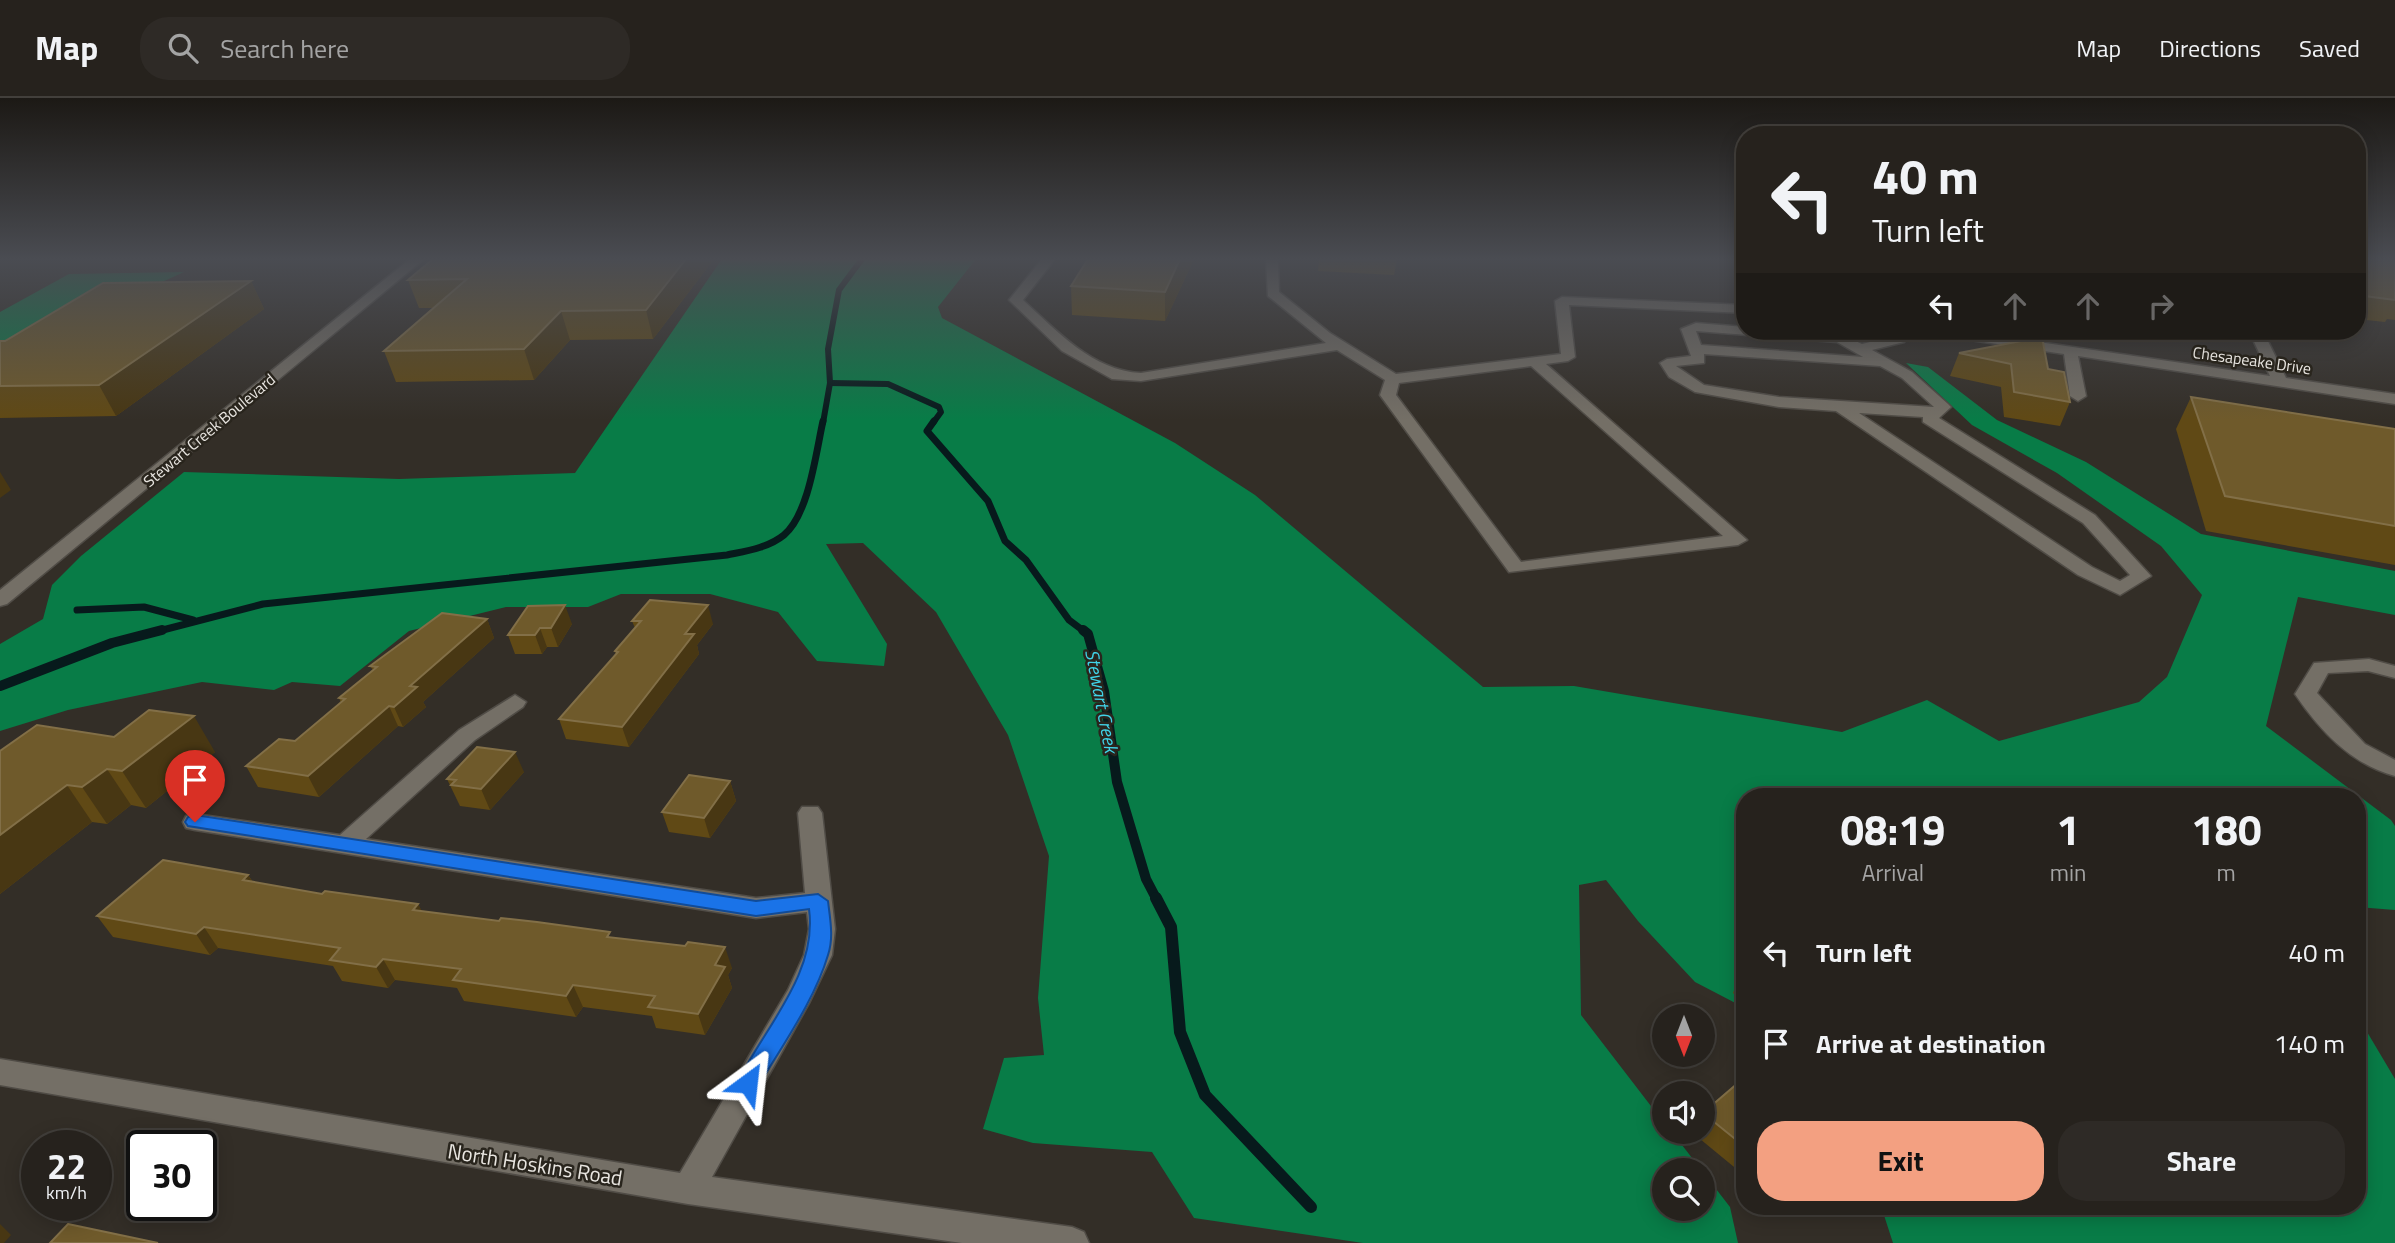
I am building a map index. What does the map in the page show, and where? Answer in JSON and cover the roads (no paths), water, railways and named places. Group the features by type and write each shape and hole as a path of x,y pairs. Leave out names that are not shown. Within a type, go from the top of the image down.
{"street":[{"name":"Stewart Creek Boulevard","path":"0,600 354,312"},
{"path":"1029,312 1068,348 1117,376 1141,377 1340,345"},
{"path":"1298,312 1340,345 1393,379 1569,358 1563,312"},
{"path":"1736,332 1688,329 1699,360 1667,363 1674,374 1700,389 1779,402 1938,413"},
{"path":"1840,407 2085,571 2120,589 2142,576 2089,519 1930,419 1943,407 1907,375 1844,340"},
{"path":"1860,349 1899,340"},
{"name":"Chesapeake Drive","path":"2000,340 2395,399"},
{"path":"2260,340 2280,382"},
{"path":"1696,349 1884,363"},
{"path":"2070,350 2078,397"},
{"path":"1393,379 1388,396 1516,568 1738,540 1535,362"},
{"path":"2395,672 2369,665 2321,667 2306,694 2338,735 2385,767 2395,768"},
{"path":"346,844 467,734 515,702"},
{"path":"688,1189 799,995 818,955 822,929 810,813"},
{"path":"195,822 756,908 818,901"},
{"name":"North Hoskins Road","path":"0,1072 384,1140 688,1189 1072,1243"}],"waterway":[{"name":"Stewart Creek","path":"830,383 828,349 835,312"},
{"path":"823,423 830,383"},
{"name":"Stewart Creek","path":"830,383 888,384 939,407 941,412 933,423"},
{"path":"155,632 263,604 727,555 757,548 784,535 800,513 810,482 823,421"},
{"name":"Stewart Creek","path":"934,421 927,431 988,501 1005,541 1026,560 1069,620 1085,632"},
{"path":"77,610 144,607 193,620"},
{"path":"0,686 112,643 162,630"},
{"name":"Stewart Creek","path":"1083,630 1088,634 1104,691 1117,782 1146,879 1157,900"},
{"name":"Stewart Creek","path":"1156,898 1171,927 1180,1032 1205,1095 1311,1207"}]}
